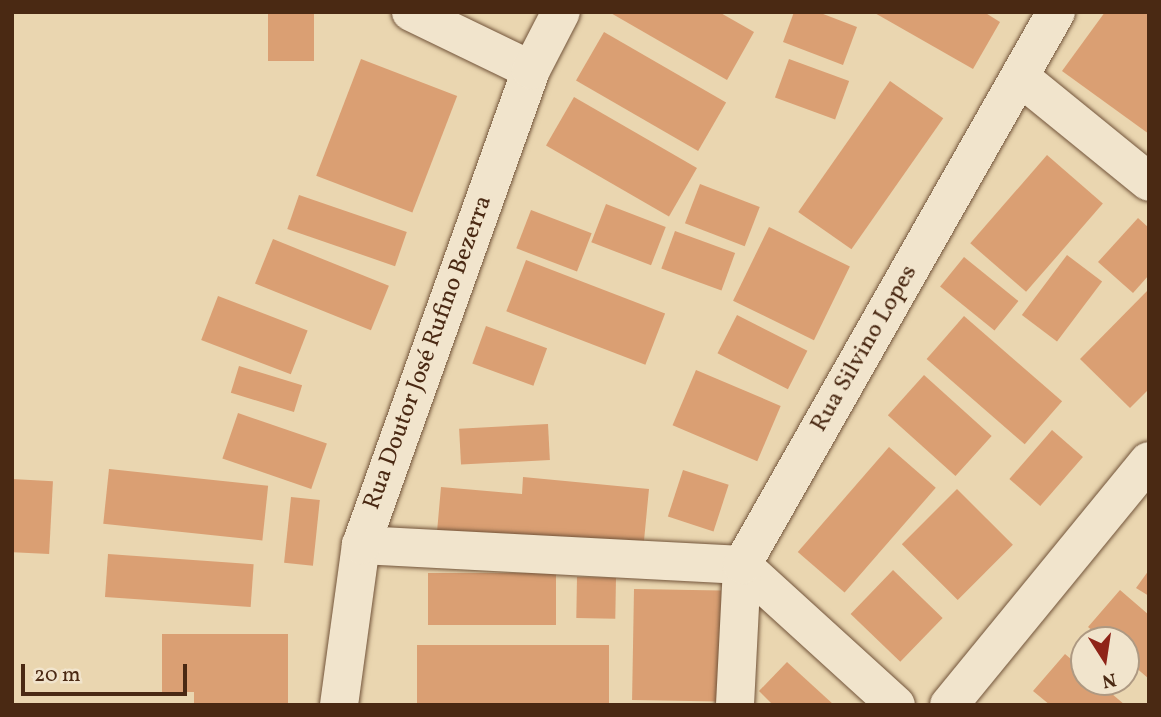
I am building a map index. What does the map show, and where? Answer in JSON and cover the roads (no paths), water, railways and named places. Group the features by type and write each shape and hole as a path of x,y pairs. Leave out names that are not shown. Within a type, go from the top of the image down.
{"street":[{"path":"411,12 531,71"},
{"name":"Rua Doutor José Rufino Bezerra","path":"339,705 360,545 531,71 561,12"},
{"name":"Rua Silvino Lopes","path":"735,705 742,565 1056,12"},
{"path":"1020,77 1149,182"},
{"path":"949,705 1149,461"},
{"path":"360,545 742,565 896,705"}]}
